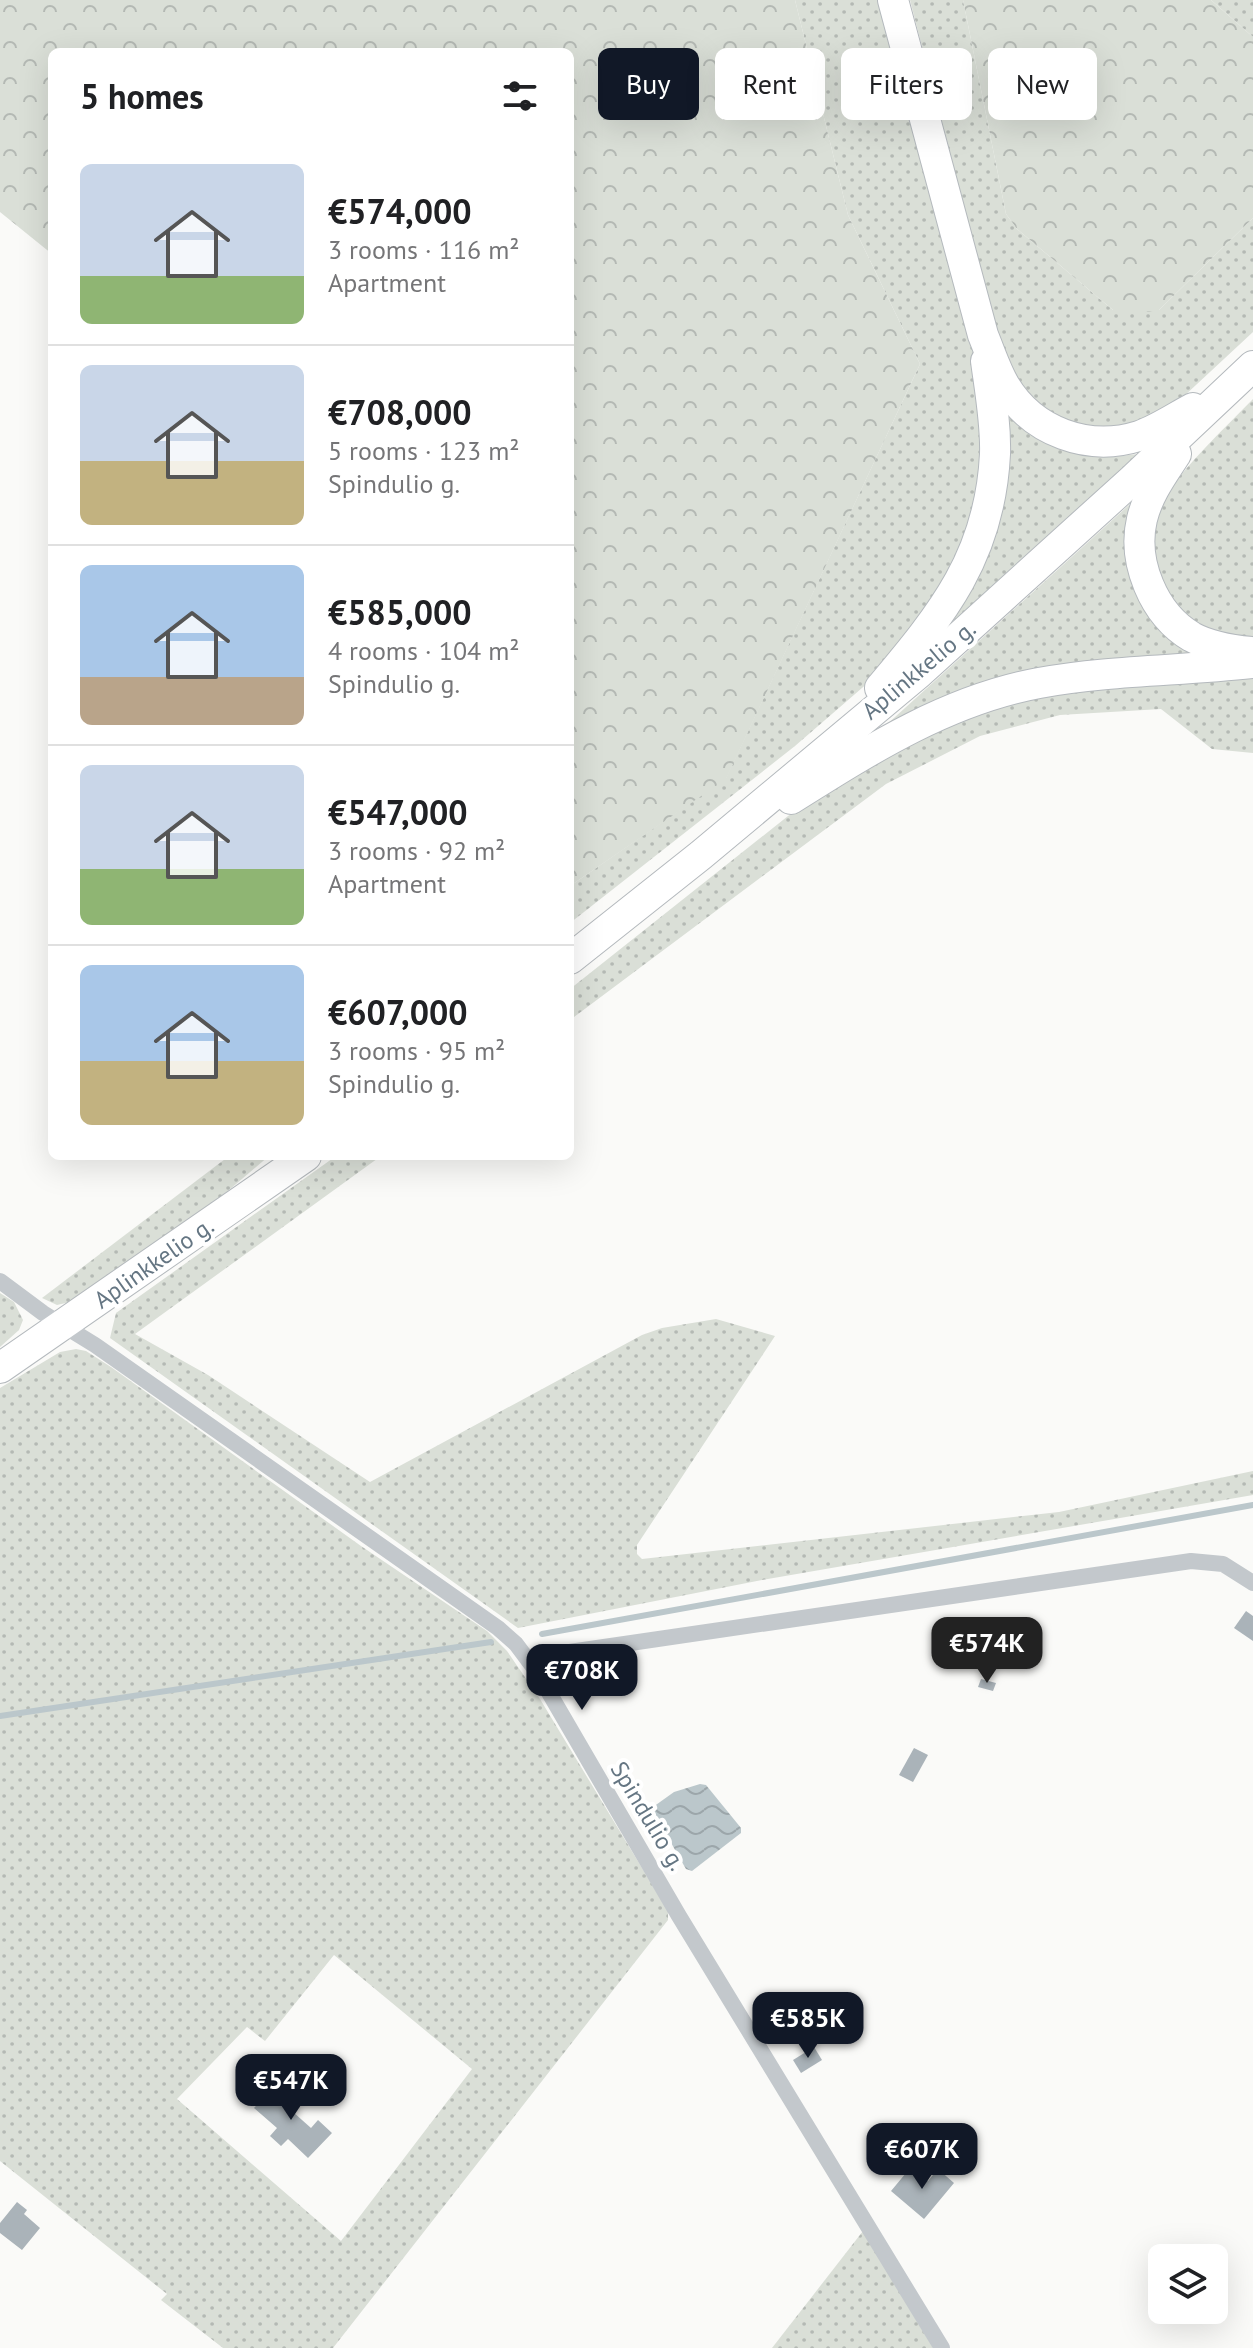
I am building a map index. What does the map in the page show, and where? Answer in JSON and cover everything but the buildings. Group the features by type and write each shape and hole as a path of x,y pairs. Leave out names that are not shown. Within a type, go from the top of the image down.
{"highway":[{"path":"893,0 983,335 1005,386 1028,413 1054,431 1078,440 1103,442 1142,435 1228,390"},
{"path":"835,741 944,610 978,544 991,489 995,451 983,335"},
{"name":"Aplinkkelio g.","path":"574,956 701,855 919,673 1253,366"},
{"path":"1202,416 1148,499 1139,547 1144,573 1156,601 1172,621 1191,636 1219,648 1253,652"},
{"path":"701,855 858,757 910,727 955,707 1052,681 1253,663"},
{"name":"Aplinkkelio g.","path":"0,1368 300,1160"}],"street":[{"name":"Spindulio g.","path":"0,1281 498,1628 516,1644 942,2348"},
{"path":"529,1661 549,1655 818,1614 1191,1561 1223,1564 1253,1583"}],"green space":[{"path":"0,0 795,0 807,48 715,48 715,120 825,120 848,215 920,364 726,779 574,883 574,48 48,48 48,251 0,212"},
{"path":"795,0 879,0 892,48 841,48 841,120 912,120 971,332 987,453 956,575 877,675 795,746 574,920 574,883 726,778 920,364 848,215 825,120 825,48 807,48"},
{"path":"910,0 963,0 1006,214 1017,229 1113,310 1159,310 1253,218 1253,332 1168,411 1144,425 1092,435 1042,412 1002,357 941,120 972,120 972,48 922,48"},
{"path":"963,0 1211,0 1253,37 1253,218 1159,310 1140,313 1113,310 1017,229 1006,214"},
{"path":"1211,0 1253,0 1253,37"},
{"path":"1001,396 1073,452 1111,457 1138,454 952,624 966,593"},
{"path":"1253,399 1253,643 1199,630 1171,604 1154,570 1151,532 1165,496 1196,458"},
{"path":"1140,495 1130,534 1199,657 884,727"},
{"path":"1253,672 1253,753 1212,749 1161,709 1060,715 980,736 886,784 574,1017 574,986 788,816 873,759 934,728 1072,686"},
{"path":"224,1160 264,1160 222,1196 70,1302 57,1305 42,1298"},
{"path":"330,1160 375,1160 135,1334 208,1375 370,1482 642,1335 662,1328 716,1319 775,1336 637,1545 637,1554 642,1559 1059,1512 1253,1471 1253,1495 762,1580 518,1628 110,1338 116,1313"},
{"path":"0,1293 14,1302 23,1320 19,1330 0,1347"},
{"path":"86,1351 111,1367 361,1546 487,1631 507,1651 540,1699 668,1911 668,1920 333,2348 223,2348 161,2300 167,2294 0,2161 0,1388 60,1352","holes":["334,1955 472,2069 341,2241 177,2099 247,2027 265,2041"]},
{"path":"863,2231 933,2348 772,2348"}],"water":[{"path":"706,1785 741,1828 741,1833 692,1871 686,1869 653,1807 674,1792"}],"waterway":[{"path":"542,1634 1253,1505"},
{"path":"0,1716 491,1642"}]}
